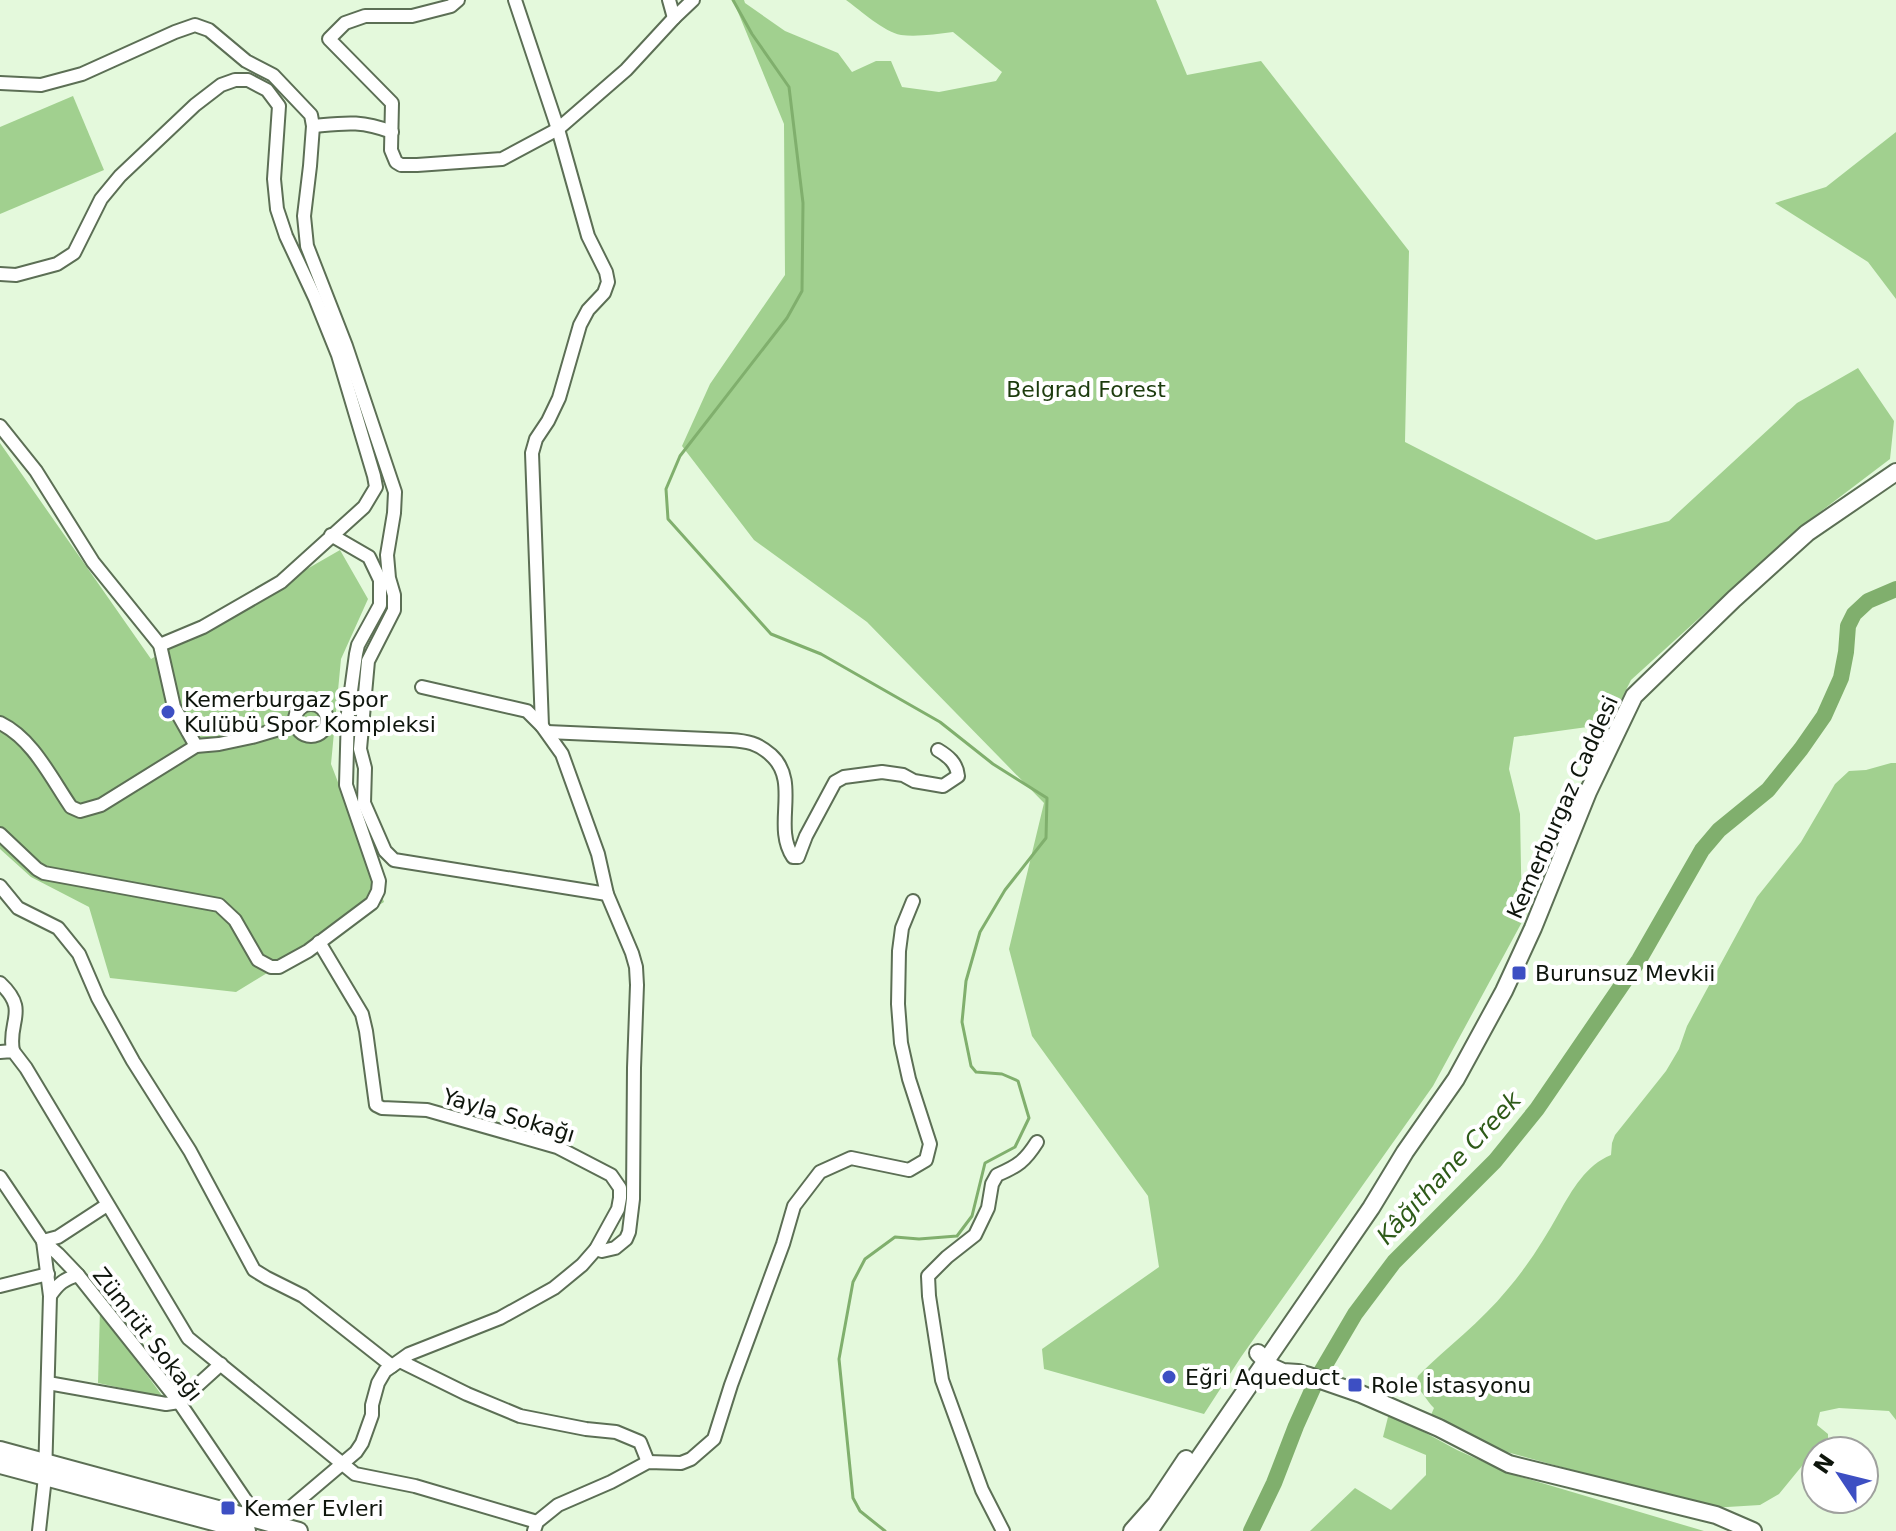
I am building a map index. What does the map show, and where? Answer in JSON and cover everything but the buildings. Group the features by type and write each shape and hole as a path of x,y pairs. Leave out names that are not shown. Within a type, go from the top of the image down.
{"main road":[{"name":"Kemerburgaz Caddesi","path":"1264,1356 1283,1335 1456,1079 1504,991 1588,792 1634,696 1807,533 1896,472"},
{"name":"Kemerburgaz Caddesi","path":"1264,1356 1367,1198 1405,1152"},
{"path":"1283,1335 1282,1345 1294,1371"},
{"path":"1264,1356 1272,1367 1339,1386 1439,1428 1509,1464 1716,1515 1753,1531"},
{"path":"1149,1531 1174,1498 1264,1356"},
{"path":"1132,1531 1156,1504 1264,1356"},
{"path":"1234,1406 1260,1384 1294,1371"},
{"path":"0,1450 45,1469 258,1526 299,1531"},
{"path":"0,1465 45,1469"}],"street":[{"path":"458,0 451,6 412,16 365,16 345,23 329,39 392,103 391,150 396,162 401,165 502,159 558,129 626,70 693,0"},
{"path":"515,0 558,129 588,236 608,282 604,293 584,317 556,406 533,446 545,729"},
{"path":"669,0 674,18"},
{"path":"0,83 41,85 82,74 195,25 209,30 246,61 273,75 311,115 313,126 304,216 307,246 346,346 395,492 387,555 394,610 368,661 360,749 365,768 364,803 385,851 394,860 607,894"},
{"path":"0,274 16,275 57,264 74,253 101,199 120,176 195,105 221,85 248,80 267,90 279,106 274,179 277,209 338,355 376,487 364,507 281,582 203,627 160,645"},
{"path":"313,126 353,122 392,132"},
{"path":"0,426 36,471 93,562 160,645 174,707 196,746"},
{"path":"0,834 44,873 219,905 235,920 258,960 271,967 279,967 319,942 372,903 379,881 346,785 348,713 358,645 380,605 380,580 369,557 331,535"},
{"path":"422,687 527,711 545,729 562,754 598,854 607,894 632,953 637,985 633,1199 629,1232 615,1248 596,1249"},
{"path":"309,705 319,707 326,714 327,725 316,736 306,735 298,729 297,714 300,709 309,705"},
{"path":"326,714 348,713"},
{"path":"0,723 30,747 71,807 80,811 101,805 196,746 252,737 296,724"},
{"path":"545,729 730,740 760,746 782,768 786,789 786,841 793,857 798,857 835,782 844,777 882,772 943,786 958,776 957,767 938,750"},
{"path":"0,886 18,908 58,928 79,954 98,998 126,1049 190,1151 254,1270 303,1296 396,1363 520,1416 616,1432 640,1442 648,1462"},
{"path":"0,983 16,1002 16,1018 7,1051 56,1116 188,1338 352,1471 364,1477 415,1486 536,1526 558,1505 648,1462 681,1463 691,1459 714,1439 794,1206 820,1172 851,1158 909,1170 926,1160 930,1144 909,1079 901,1043 898,1004 902,928 913,901"},
{"name":"Yayla Sokağı","path":"319,942 362,1014 376,1105 382,1108 427,1110 557,1147 611,1175 620,1188 618,1209 596,1249 568,1278 500,1318 409,1354 396,1363"},
{"path":"1003,1531 982,1490 942,1380 928,1276 975,1235 988,1208 992,1184 997,1175 1025,1160 1037,1142"},
{"name":"Zümrüt Sokağı","path":"0,1177 43,1241 78,1275 179,1402 258,1526"},
{"path":"39,1531 45,1469 50,1296 43,1241 58,1237 107,1205"},
{"path":"0,1286 48,1274"},
{"path":"50,1296 58,1284 78,1275"},
{"path":"258,1526 344,1463 362,1443 372,1415 378,1383 385,1371 396,1363"},
{"path":"48,1383 166,1404 179,1402 221,1364"}],"green space":[{"name":"Belgrad Forest","path":"733,0 744,0 785,31 838,53 852,72 876,61 891,61 902,87 939,92 996,81 1002,72 953,32 914,36 894,33 846,0 1156,0 1187,75 1261,61 1409,251 1405,442 1596,540 1669,521 1797,403 1858,368 1894,421 1890,459 1795,531 1631,680 1609,724 1514,737 1509,769 1520,814 1522,922 1433,1086 1204,1414 1044,1369 1042,1349 1159,1267 1148,1196 1032,1036 1009,949 1044,803 867,622 754,540 682,446 710,384 785,275 784,124"},
{"path":"73,96 104,170 0,214 0,127"},
{"path":"1896,132 1896,299 1868,262 1775,203 1826,187"},
{"name":"Kemerburgaz Spor Kulübü Spor Kompleksi","path":"0,443 151,659 340,550 368,599 341,659 331,764 384,902 236,992 110,978 89,907 31,877 0,849"},
{"path":"1896,763 1896,1420 1889,1411 1839,1408 1820,1412 1817,1425 1828,1435 1800,1435 1800,1468 1779,1494 1760,1505 1711,1508 1496,1449 1431,1415 1434,1408 1415,1387 1418,1376 1497,1302 1535,1253 1580,1179 1594,1165 1611,1155 1615,1135 1666,1071 1679,1049 1687,1026 1757,897 1801,842 1835,784 1849,771"},
{"path":"100,1310 163,1397 98,1383"},
{"path":"1389,1413 1457,1450 1511,1474 1704,1531 1310,1531 1355,1488 1391,1510 1426,1475 1426,1455 1383,1437"}],"waterway":[{"path":"733,0 752,34 789,87 803,203 802,291 787,318 680,456 666,489 668,519 771,634 821,654 940,722 993,764 1047,798 1046,838 1005,890 980,932 966,981 962,1022 971,1066 976,1072 1002,1074 1018,1081 1029,1118 1015,1147 985,1163 972,1216 957,1236 895,1237 865,1259 853,1282 839,1359 853,1498 860,1511 885,1531"},
{"name":"Kâğıthane Creek","path":"1251,1531 1318,1377 1355,1314 1394,1262 1495,1161 1537,1109 1639,960 1702,850 1719,830 1768,790 1824,716 1841,678 1848,626 1854,614 1868,601 1896,589"}],"place":[{"name":"Kemerburgaz Spor Kulübü Spor Kompleksi","path":"168,712"},
{"name":"Burunsuz Mevkii","path":"1519,973"},
{"name":"Eğri Aqueduct","path":"1169,1377"},
{"name":"Role İstasyonu","path":"1355,1385"},
{"name":"Kemer Evleri","path":"228,1508"}]}
